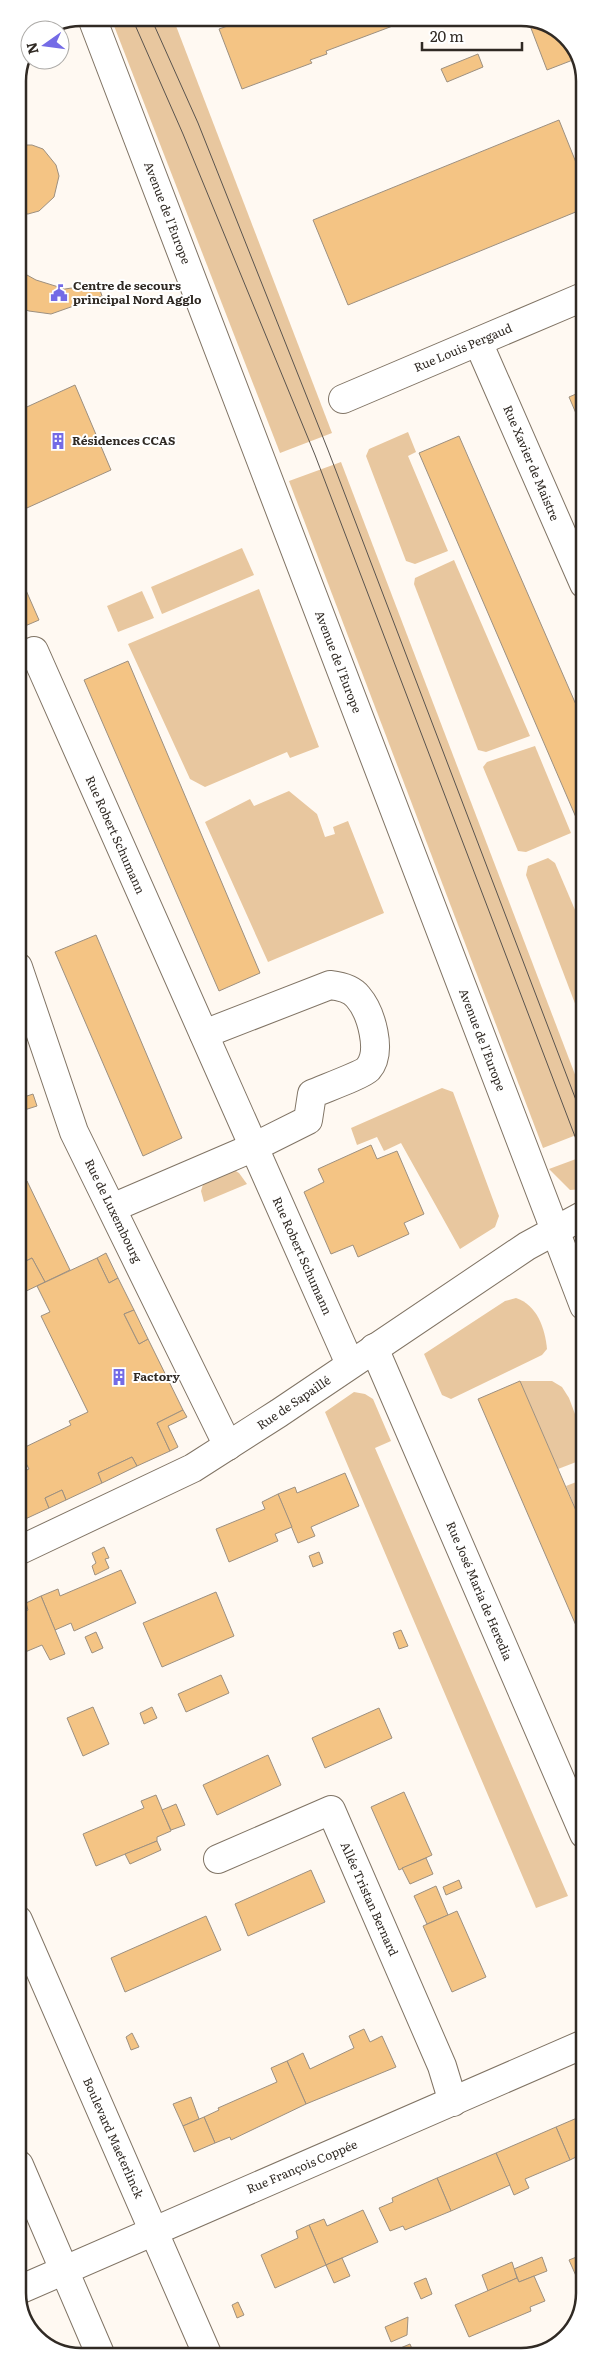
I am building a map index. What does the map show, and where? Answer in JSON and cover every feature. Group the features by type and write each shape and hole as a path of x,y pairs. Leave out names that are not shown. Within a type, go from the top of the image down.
{"street":[{"name":"Avenue de l'Europe","path":"95,26 576,1285"},
{"name":"Rue Louis Pergaud","path":"343,399 576,300"},
{"name":"Rue Xavier de Maistre","path":"478,342 576,566"},
{"name":"Rue Robert Schumann","path":"26,654 34,651 350,1364"},
{"path":"112,1208 254,1147 308,1120 312,1094 368,1070 376,1055 373,1028 358,996 341,986 330,985 204,1034"},
{"name":"Rue de Luxembourg","path":"26,991 74,1132 228,1446"},
{"name":"Rue de Sapaillé","path":"26,1547 193,1468 555,1230 576,1219"},
{"name":"Rue José Maria de Heredia","path":"374,1348 576,1815"},
{"name":"Allée Tristan Bernard","path":"218,1859 331,1810 442,2066 453,2102"},
{"name":"Boulevard Maeterlinck","path":"26,1938 205,2348"},
{"name":"Rue François Coppée","path":"26,2287 576,2048"},
{"path":"26,2181 98,2348"}],"shaded area":[{"path":"114,26 176,26 332,433 280,453"},
{"path":"408,432 416,452 408,456 448,551 415,564 406,561 366,456 369,449"},
{"path":"341,462 576,1077 576,1135 543,1148 289,481"},
{"path":"242,548 254,575 162,614 151,587"},
{"path":"454,560 530,736 486,752 478,750 414,584 415,578"},
{"path":"259,589 319,747 290,758 287,752 205,787 190,779 128,644"},
{"path":"142,591 154,618 118,632 107,606"},
{"path":"535,746 571,833 526,852 518,851 483,767 487,762"},
{"path":"289,791 317,814 325,837 335,834 333,827 348,821 384,913 268,962 205,822 250,799 254,806"},
{"path":"548,858 555,863 576,912 576,1006 526,875 528,866"},
{"path":"442,1088 453,1092 499,1216 495,1227 460,1249 401,1143 384,1151 377,1137 357,1145 351,1128"},
{"path":"576,1159 576,1190 570,1190 549,1169"},
{"path":"231,1168 239,1173 247,1184 204,1202 201,1191 204,1181"},
{"path":"516,1298 529,1306 539,1318 547,1349 542,1355 451,1399 442,1395 424,1354 505,1301"},
{"path":"520,1381 552,1381 562,1387 569,1398 576,1417 576,1462 558,1469"},
{"path":"354,1392 365,1394 373,1399 391,1441 375,1448 568,1896 536,1908 325,1412"},
{"path":"576,1482 576,1510 566,1486"}],"building":[{"path":"227,26 393,26 326,51 327,54 310,60 312,63 242,89 219,29"},
{"path":"531,27 542,30 557,40 572,60 547,70"},
{"path":"478,54 483,67 447,82 441,69"},
{"path":"559,120 576,162 576,212 348,305 313,220"},
{"path":"26,145 32,145 43,149 56,165 59,176 54,197 39,211 26,214"},
{"name":"Centre de secours principal Nord Agglo","path":"26,274 36,280 65,289 98,284 102,296 51,314 26,310"},
{"name":"Résidences CCAS","path":"75,385 111,470 26,508 26,407"},
{"path":"576,394 576,413 569,397"},
{"path":"459,436 576,705 576,817 419,453"},
{"path":"26,590 39,620 26,626"},
{"path":"128,661 260,973 219,991 84,680"},
{"path":"96,935 182,1138 143,1156 55,952"},
{"path":"33,1094 37,1106 26,1109 26,1096"},
{"path":"371,1145 377,1159 397,1151 424,1214 404,1223 409,1234 358,1257 353,1245 331,1254 304,1192 324,1182 318,1169"},
{"path":"26,1181 70,1270 45,1282 32,1258 26,1261"},
{"path":"106,1253 118,1278 109,1283 97,1258"},
{"path":"32,1258 45,1282 26,1291 26,1261"},
{"name":"Factory","path":"97,1258 109,1283 118,1278 134,1310 124,1314 139,1344 148,1339 183,1410 157,1423 170,1451 137,1466 132,1457 98,1473 102,1483 66,1500 62,1490 45,1498 49,1508 26,1519 26,1470 29,1469 26,1463 26,1447 71,1425 69,1421 88,1412 41,1316 50,1312 37,1286"},
{"path":"134,1310 148,1339 139,1344 124,1314"},
{"path":"520,1381 576,1510 576,1626 478,1399"},
{"path":"183,1410 187,1417 168,1426 178,1447 170,1451 157,1423"},
{"path":"132,1457 137,1466 102,1483 98,1473"},
{"path":"345,1473 359,1506 311,1527 315,1536 298,1543 278,1494 295,1487 297,1493"},
{"path":"62,1490 66,1500 49,1508 45,1498"},
{"path":"278,1494 292,1527 275,1534 278,1541 229,1562 216,1529 265,1509 262,1502"},
{"path":"104,1547 109,1558 105,1559 109,1568 95,1575 92,1566 96,1563 92,1553"},
{"path":"319,1552 323,1563 313,1567 309,1556"},
{"path":"121,1570 136,1603 74,1631 71,1623 55,1630 41,1596 58,1589 60,1596"},
{"path":"216,1592 234,1636 162,1667 143,1623"},
{"path":"41,1596 65,1654 50,1660 42,1645 26,1652 26,1611 28,1610 26,1603"},
{"path":"401,1630 408,1646 399,1649 393,1633"},
{"path":"96,1632 103,1648 92,1653 85,1637"},
{"path":"221,1675 229,1693 186,1712 178,1694"},
{"path":"93,1707 109,1744 83,1756 67,1718"},
{"path":"152,1707 157,1718 144,1724 140,1713"},
{"path":"379,1708 392,1738 325,1768 312,1738"},
{"path":"268,1755 281,1785 217,1815 203,1785"},
{"path":"404,1792 432,1855 399,1870 371,1807"},
{"path":"156,1795 171,1831 157,1837 157,1841 96,1866 83,1834 144,1808 141,1801"},
{"path":"176,1804 185,1825 171,1830 162,1810"},
{"path":"157,1841 161,1850 130,1864 125,1854"},
{"path":"426,1858 433,1874 410,1884 402,1868"},
{"path":"311,1870 325,1902 248,1936 235,1904"},
{"path":"459,1880 462,1888 446,1895 443,1887"},
{"path":"436,1886 448,1915 427,1924 414,1896"},
{"path":"457,1911 486,1977 452,1992 423,1926"},
{"path":"206,1916 221,1950 125,1992 111,1958"},
{"path":"364,2029 370,2042 382,2036 396,2067 306,2104 287,2061 303,2053 310,2069 354,2048 349,2036"},
{"path":"132,2033 139,2047 131,2050 126,2037"},
{"path":"287,2061 306,2104 231,2140 230,2137 215,2143 204,2117 219,2110 218,2108 277,2082 271,2068"},
{"path":"191,2097 199,2119 183,2126 173,2104"},
{"path":"204,2117 215,2143 194,2152 183,2126"},
{"path":"576,2118 576,2157 570,2160 556,2127"},
{"path":"556,2127 570,2160 525,2179 529,2188 514,2195 496,2153"},
{"path":"496,2153 510,2185 451,2211 437,2178"},
{"path":"437,2178 451,2211 405,2230 403,2226 390,2231 379,2208 393,2202 392,2198"},
{"path":"363,2210 378,2242 326,2265 309,2225 324,2219 327,2226"},
{"path":"309,2225 326,2265 275,2288 261,2255 298,2238 296,2231"},
{"path":"542,2257 547,2271 519,2282 514,2269"},
{"path":"576,2257 576,2276 569,2260"},
{"path":"342,2258 350,2276 334,2283 326,2265"},
{"path":"512,2262 517,2278 488,2291 482,2275"},
{"path":"534,2276 545,2301 530,2307 531,2311 469,2337 455,2305 517,2278 519,2282"},
{"path":"426,2278 432,2294 421,2299 414,2283"},
{"path":"238,2302 244,2315 237,2318 232,2305"},
{"path":"408,2317 407,2335 391,2342 385,2327"},
{"path":"410,2344 412,2348 400,2348"}],"tram line":[{"path":"136,26 183,134 315,455 576,1139"},
{"path":"155,26 198,123 328,450 576,1100"}],"place":[{"name":"Centre de secours principal Nord Agglo","path":"59,293"},
{"name":"Résidences CCAS","path":"58,441"},
{"name":"Factory","path":"119,1377"}]}
